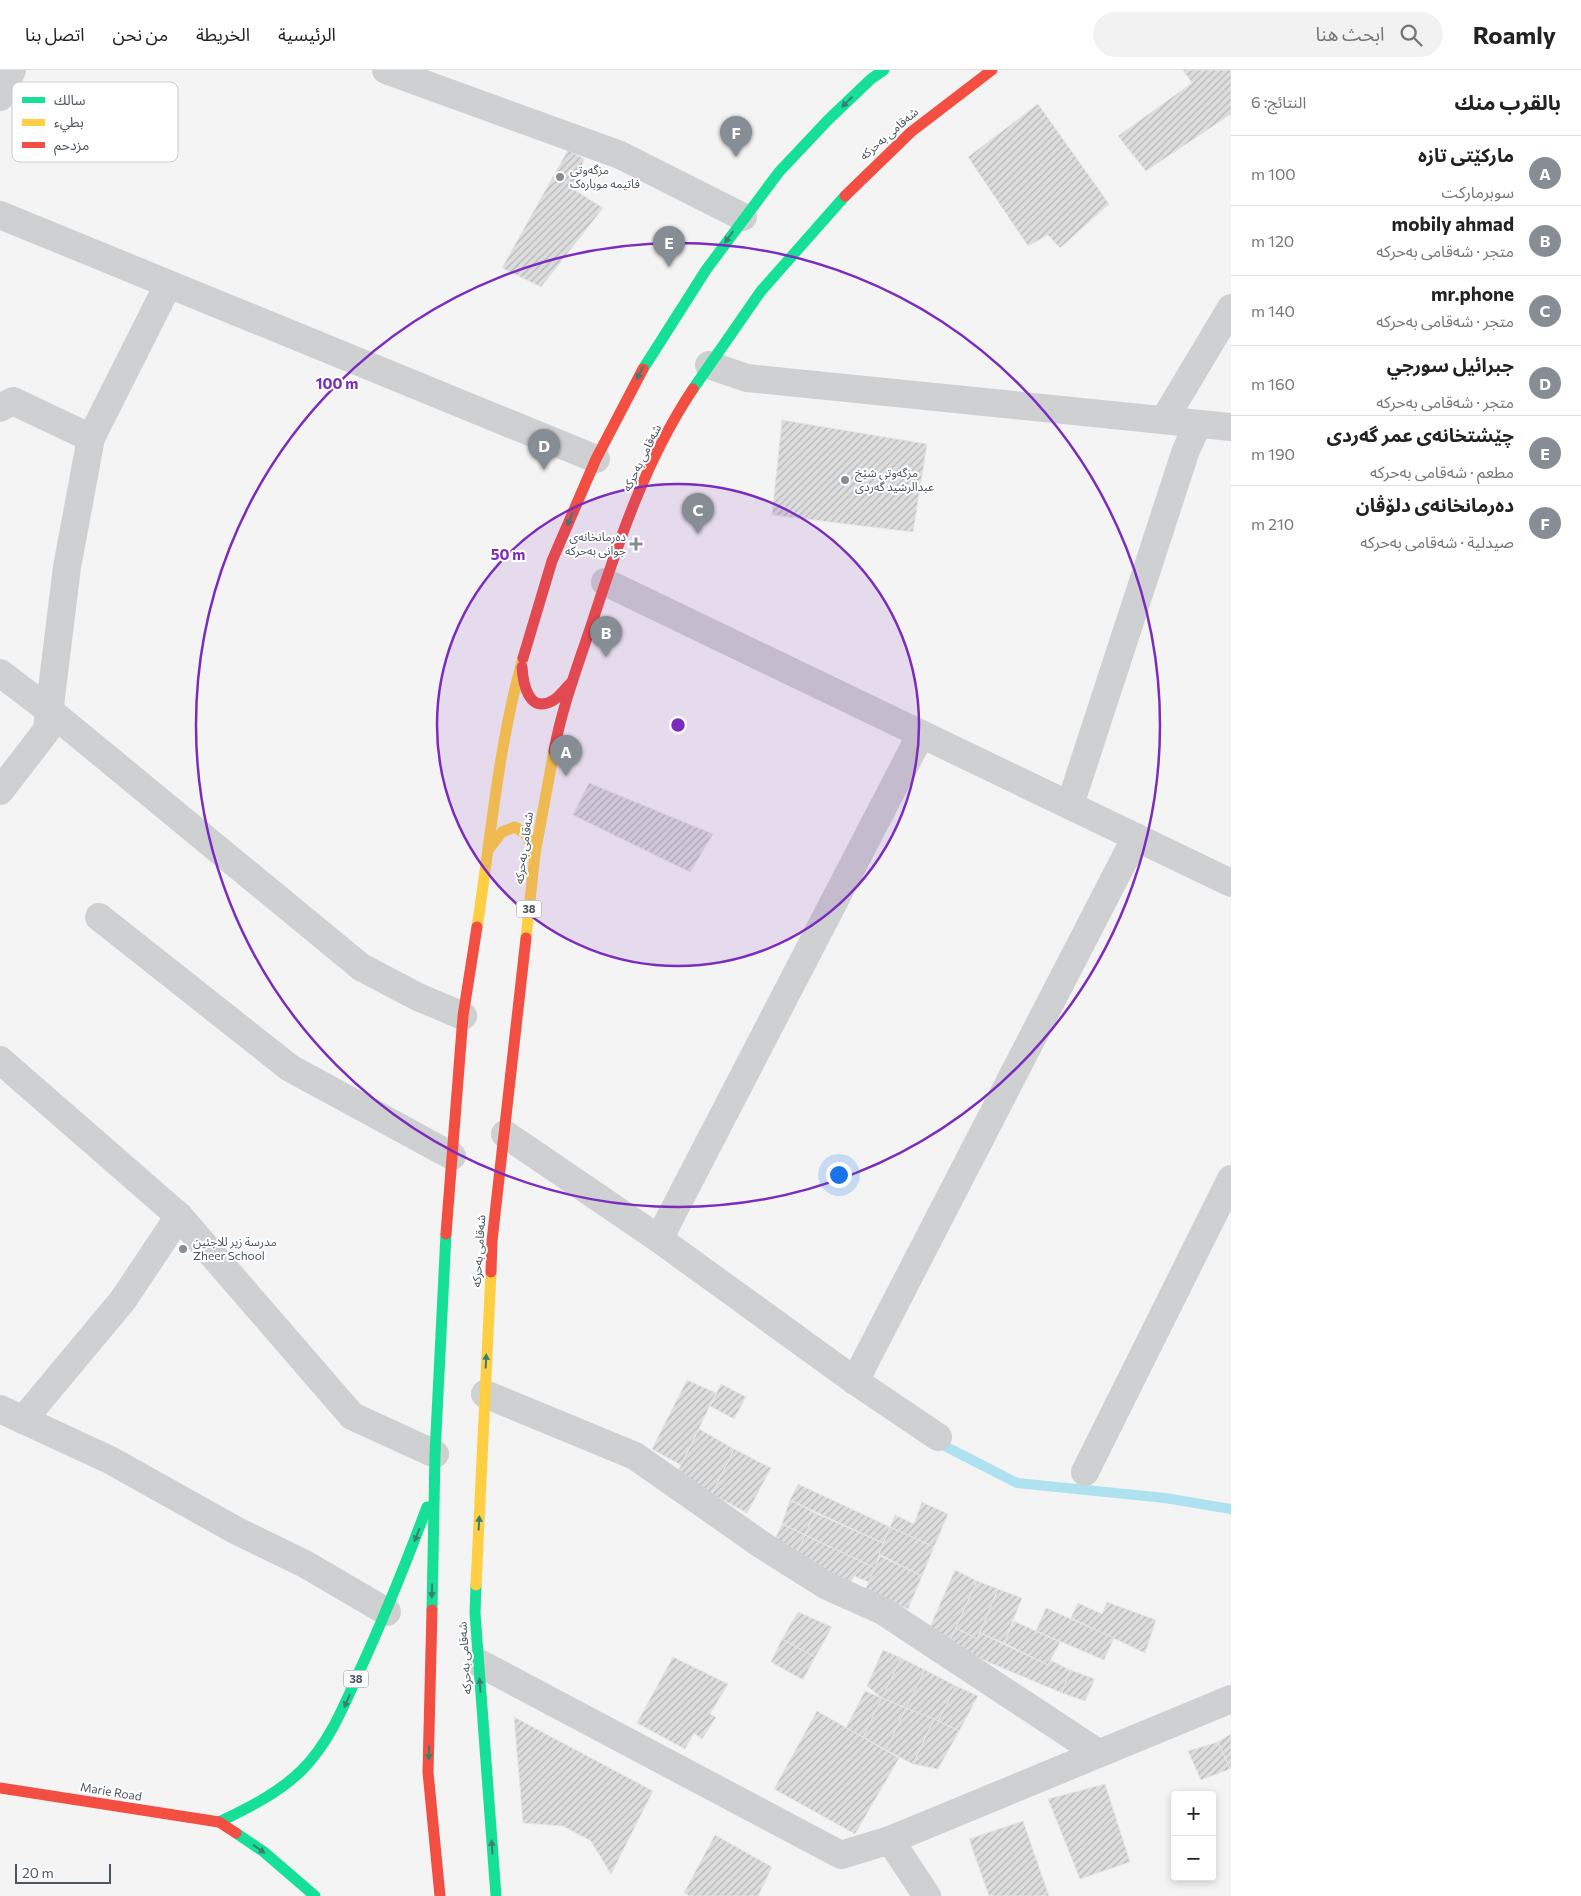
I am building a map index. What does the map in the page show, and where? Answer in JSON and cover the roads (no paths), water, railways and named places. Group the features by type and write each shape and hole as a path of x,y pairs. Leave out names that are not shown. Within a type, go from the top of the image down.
{"main road":[{"name":"شەقامی بەحرکە","path":"496,1896 475,1613 492,1241 535,854 556,742 572,682 605,582 645,477 685,401 709,365 761,291 859,180 911,132 992,70"},
{"name":"38","path":"440,1896 428,1772 435,1454 444,1262 463,1016 489,849 496,788 522,663 552,561 596,459 644,366 743,217 779,172 872,73"},
{"path":"522,663 525,692 530,699 537,703 546,703 554,700 572,682"},
{"path":"489,849 502,830 510,826 518,827 531,839 535,854"},
{"name":"38","path":"219,1822 250,1808 278,1790 302,1769 323,1745 340,1717 386,1612 434,1490"},
{"name":"Marie Road","path":"0,1788 219,1822"},
{"path":"219,1822 264,1852 315,1896"}],"street":[{"path":"0,97 12,70"},
{"path":"396,72 620,155 743,217"},
{"path":"0,216 596,459"},
{"path":"0,792 47,730 68,567 90,438 168,285"},
{"path":"1164,420 1231,308"},
{"path":"709,365 747,378 1231,427"},
{"path":"0,408 13,401 90,438"},
{"path":"1070,805 1186,450 1198,424"},
{"path":"605,582 1231,883"},
{"path":"0,673 50,711 360,967 418,997 463,1016"},
{"path":"659,1240 921,734"},
{"path":"855,1381 1136,837"},
{"path":"99,917 290,1068 452,1156"},
{"path":"0,1060 179,1216 352,1416 435,1454"},
{"path":"505,1134 659,1240 855,1381 938,1437"},
{"path":"1085,1472 1231,1179"},
{"path":"179,1216 123,1300 12,1415 110,1460 238,1531 305,1564 386,1612"},
{"path":"485,1394 635,1456 762,1545 827,1586 883,1611 1098,1753"},
{"path":"479,1663 841,1855 890,1840 1231,1699"},
{"path":"890,1840 927,1896"}],"waterway":[{"path":"935,1441 1017,1483 1165,1498 1231,1509"}],"place":[{"name":"دەرمانخانەی دلۆڤان","path":"736,157"},
{"name":"مزگەوتی فاتیمە موبارەک","path":"560,177"},
{"name":"چێشتخانەی عمر گەردی","path":"669,267"},
{"name":"جبرائيل سورجي","path":"544,470"},
{"name":"مزگەوتی شێخ عبدالرشید گەردی","path":"845,480"},
{"name":"mr.phone","path":"698,534"},
{"name":"دەرمانخانەی جوانی بەحرکە","path":"636,544"},
{"name":"mobily ahmad","path":"606,657"},
{"name":"مارکێتی تازە","path":"566,776"},
{"name":"مدرسة زير للاجئين Zheer School","path":"183,1249"}]}
